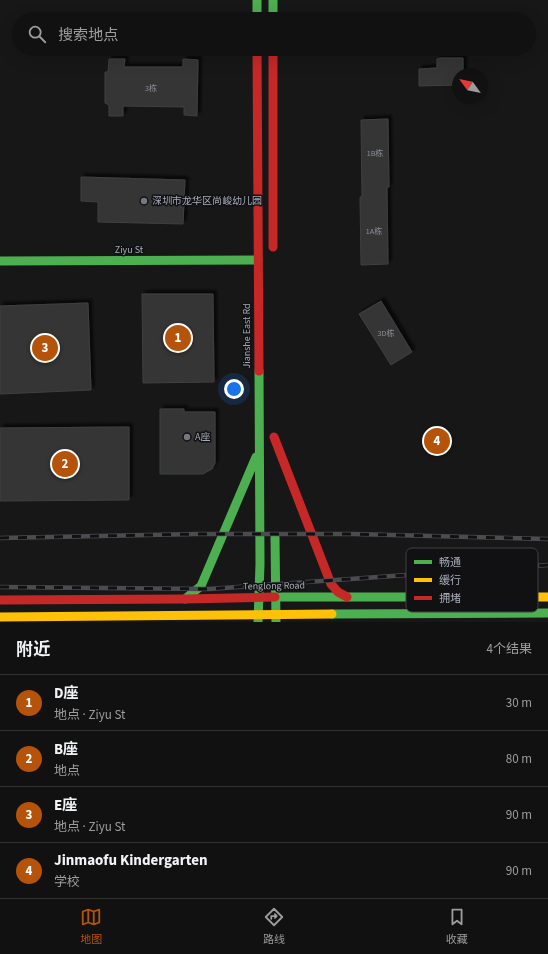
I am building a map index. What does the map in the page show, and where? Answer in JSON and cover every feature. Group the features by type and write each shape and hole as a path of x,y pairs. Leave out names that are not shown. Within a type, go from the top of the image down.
{"main road":[{"path":"257,0 257,12"},
{"path":"273,0 273,12"},
{"name":"Jianshe East Rd","path":"257,56 260,564 258,618"},
{"path":"273,56 273,255"},
{"name":"Ziyu St","path":"0,261 258,260"},
{"path":"274,460 274,433 331,584 335,590 347,597"},
{"path":"185,599 201,586 259,451"},
{"path":"275,531 276,618"},
{"name":"Tenglong Road","path":"538,596 548,596"},
{"name":"Tenglong Road","path":"0,600 406,597"},
{"path":"0,616 187,615 276,618 339,614 548,613"},
{"path":"324,622 339,614"},
{"path":"187,615 201,622"}],"building":[{"path":"463,58 463,68 452,68 452,85 419,86 419,69 437,68 437,59"},
{"path":"109,59 125,59 124,67 183,67 183,59 198,60 197,116 184,115 184,107 123,106 123,116 109,116 109,105 105,103 105,72 108,72"},
{"path":"388,119 388,264 361,265 361,120"},
{"path":"81,177 185,180 183,224 98,222 98,202 81,201"},
{"path":"142,294 213,294 214,382 143,383"},
{"path":"381,301 412,352 391,365 359,314"},
{"path":"88,303 91,390 0,394 0,306"},
{"name":"A座","path":"160,409 184,409 184,412 215,412 215,463 212,469 203,474 160,474"},
{"path":"129,427 129,500 0,501 0,428"}],"railway":[{"path":"0,538 197,534 353,534 548,539"},
{"path":"538,566 548,565"},
{"path":"0,587 209,589 406,575"}],"traffic: fast":[{"path":"257,0 257,12"},
{"path":"273,0 273,12"},
{"path":"0,261 258,260"},
{"path":"258,622 260,564 259,371"},
{"path":"185,599 201,586 256,457"},
{"path":"275,537 276,622"},
{"path":"275,597 406,597"},
{"path":"332,614 548,613"}],"traffic: slow":[{"path":"538,597 548,597"},
{"path":"0,617 332,614"}],"traffic: jam":[{"path":"257,56 259,371"},
{"path":"273,56 273,247"},
{"path":"274,437 331,584 338,592 347,597"},
{"path":"0,600 275,597"}],"place":[{"name":"深圳市龙华区尚峻幼儿园","path":"144,201"},
{"name":"D座","path":"178,338"},
{"name":"E座","path":"45,348"},
{"name":"A座","path":"187,437"},
{"name":"Jinmaofu Kindergarten","path":"437,441"},
{"name":"B座","path":"65,464"}]}
